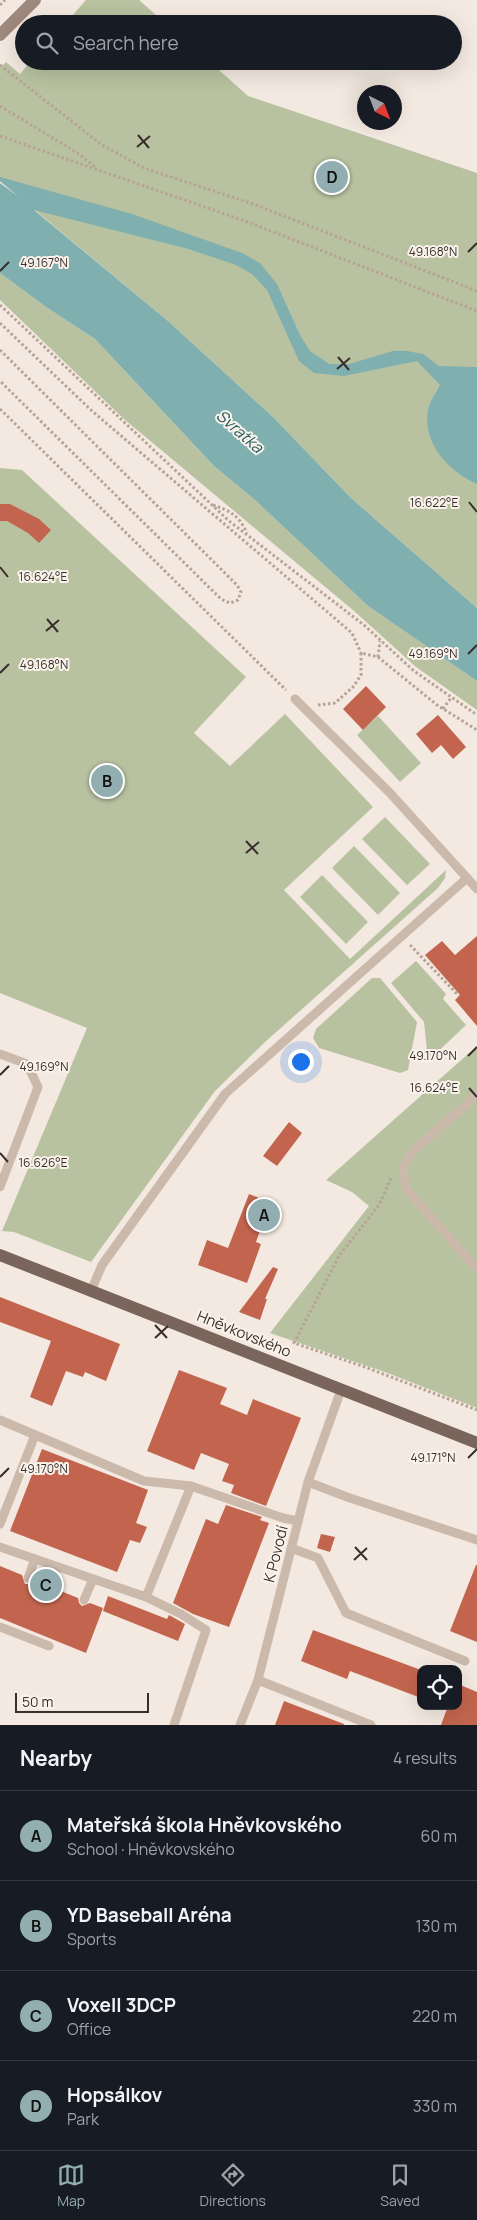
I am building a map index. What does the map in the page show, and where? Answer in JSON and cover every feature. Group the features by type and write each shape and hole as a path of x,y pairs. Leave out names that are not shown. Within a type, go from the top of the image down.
{"main road":[{"name":"Hněvkovského","path":"0,1255 477,1443"}],"street":[{"path":"20,15 35,0"},
{"path":"0,35 15,20"}],"lane":[{"path":"295,699 390,793 477,889"},
{"path":"91,1291 102,1265 225,1094 467,878"},
{"path":"0,1054 27,1064 38,1087 0,1187"},
{"path":"477,1095 411,1153 402,1168 406,1189 477,1269"},
{"name":"K Povodí","path":"240,1725 258,1680 308,1482 341,1390"},
{"path":"0,1420 144,1481 191,1486 283,1518 298,1521"},
{"path":"0,1524 35,1435"},
{"path":"308,1482 347,1497 477,1540"},
{"path":"146,1597 191,1486"},
{"path":"0,1547 146,1597 181,1614 206,1630 174,1725"},
{"path":"291,1548 318,1558 346,1613 465,1660"},
{"path":"28,1578 35,1559"},
{"path":"84,1600 93,1579"},
{"path":"0,1627 49,1646"},
{"path":"258,1680 371,1725"}],"path":[{"path":"0,4 5,0"},
{"path":"0,65 102,146 144,168 253,204 477,291"},
{"path":"0,106 79,154 98,169"},
{"path":"0,136 245,222 477,311"},
{"path":"0,305 213,505 380,640 414,671 477,715"},
{"path":"0,322 92,411 352,633 361,653 361,675 353,687 335,703 316,705 295,699 0,410"},
{"path":"0,350 237,584 241,592 238,600 230,603 221,599 0,381"},
{"path":"213,505 228,510 240,519 248,535"},
{"path":"378,657 380,640"},
{"path":"361,653 378,657 443,708 477,730"},
{"path":"443,708 451,698"},
{"path":"402,935 459,996"},
{"path":"402,1168 395,1170 379,1205 339,1256 294,1343 365,1367 477,1410"}],"green space":[{"path":"86,0 139,0 156,15 73,15"},
{"path":"6,62 20,74 23,70 219,70 248,96 477,173 477,608 351,498 273,417 168,321 0,181 0,68"},
{"path":"0,273 46,307 95,339 214,466 255,500 368,606 477,681 477,710 416,667 354,611 124,419 0,300"},
{"path":"0,468 22,470 246,677 194,733 230,766 285,714 373,807 284,890 350,959 446,870 445,878 438,888 265,1042 215,1091 91,1262 14,1232 2,1231 87,1028 0,993"},
{"path":"378,716 421,763 400,782 357,735"},
{"path":"385,817 430,864 407,885 362,839"},
{"path":"354,846 400,893 378,915 332,868"},
{"path":"322,875 368,922 346,944 300,897"},
{"path":"416,961 446,994 443,999 466,1025 428,1061 424,1022 391,983"},
{"path":"372,978 380,978 417,1022 408,1070 400,1073 319,1048 313,1038 316,1029"},
{"path":"477,1046 477,1408 385,1372 270,1333 369,1206 352,1192 326,1180"}],"water":[{"name":"Svratka","path":"0,177 132,214 242,253 260,263 277,284 300,335 310,351 329,364 349,364 393,351 407,351 423,354 439,366 477,367 477,484 456,471 446,462 432,442 428,431 427,419 430,403 440,385 417,361 344,376 314,373 299,361 267,290 252,274 236,265 185,248 34,210 168,321 273,417 351,498 477,608 477,681 368,606 255,500 214,466 95,339 46,307 0,273 0,183 19,197 0,181"}],"building":[{"path":"0,504 10,504 39,519 51,530 39,543 28,533 7,521 0,521"},
{"path":"366,686 386,707 363,730 343,709"},
{"path":"438,715 466,747 453,759 441,745 432,753 416,734"},
{"path":"477,936 477,1026 455,1000 460,995 425,955 442,941 455,955"},
{"path":"289,1122 302,1133 277,1166 263,1156"},
{"path":"249,1194 270,1202 256,1242 261,1244 247,1283 198,1265 207,1240 228,1248"},
{"path":"273,1267 278,1269 265,1299 267,1299 260,1320 239,1312"},
{"path":"0,1297 120,1344 106,1381 85,1372 83,1377 66,1371 52,1406 30,1397 51,1341 0,1322"},
{"path":"179,1370 227,1388 220,1404 247,1415 253,1399 301,1418 266,1506 231,1493 234,1485 222,1481 229,1464 201,1453 194,1470 147,1451"},
{"path":"42,1449 148,1490 136,1523 147,1527 140,1543 130,1540 117,1572 10,1531"},
{"path":"226,1505 262,1517 260,1520 269,1523 229,1627 193,1614 173,1603 206,1519 218,1524"},
{"path":"321,1534 335,1537 330,1552 317,1548"},
{"path":"477,1565 477,1642 450,1631"},
{"path":"0,1566 22,1575 25,1584 30,1584 34,1580 78,1598 82,1606 90,1603 103,1608 86,1653 0,1618"},
{"path":"108,1596 167,1619 169,1615 185,1624 178,1641 103,1611"},
{"path":"313,1630 417,1669 417,1696 350,1671 347,1679 301,1661"},
{"path":"462,1686 477,1692 477,1725 441,1725 447,1710 462,1710"},
{"path":"284,1701 344,1724 344,1725 275,1725"}],"place":[{"name":"Hopsálkov","path":"332,177"},
{"name":"YD Baseball Aréna","path":"107,781"},
{"name":"Mateřská škola Hněvkovského","path":"264,1215"},
{"name":"Voxell 3DCP","path":"46,1585"}]}
